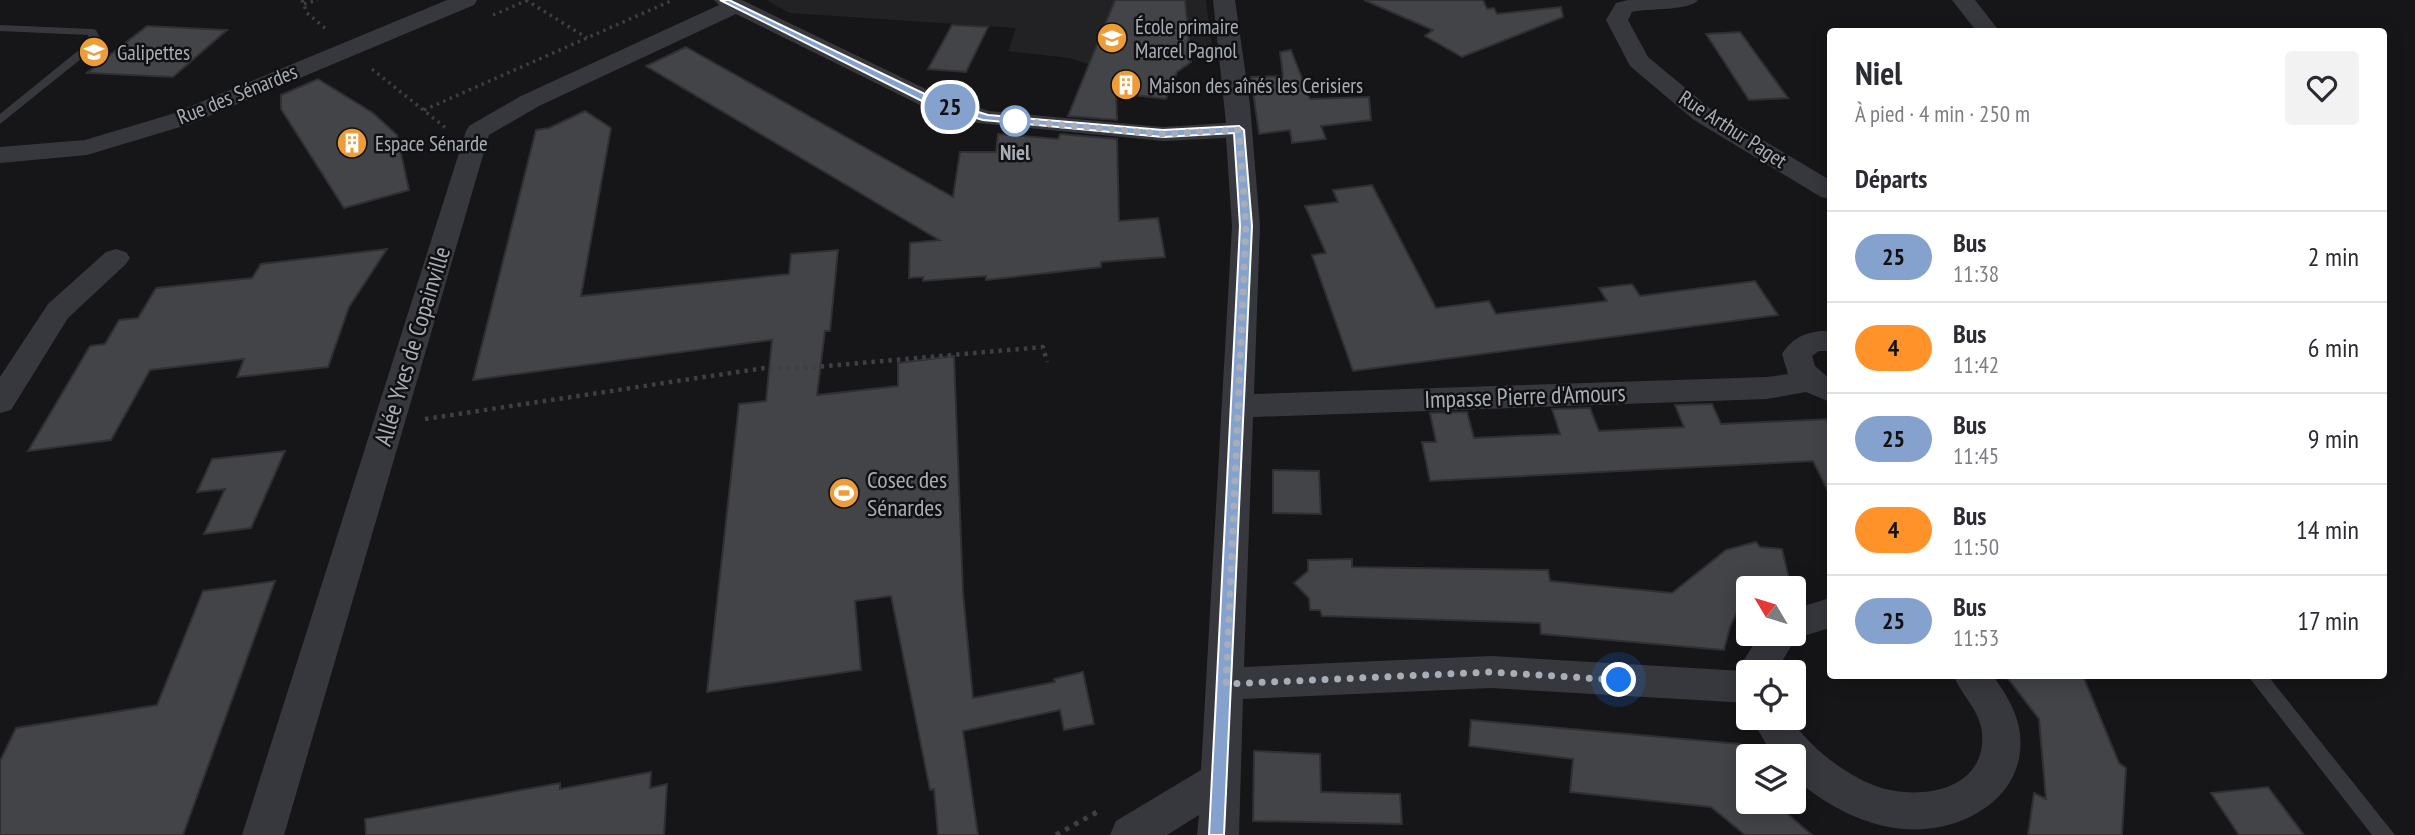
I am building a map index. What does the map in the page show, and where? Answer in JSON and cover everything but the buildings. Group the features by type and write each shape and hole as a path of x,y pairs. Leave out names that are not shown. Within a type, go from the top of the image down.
{"street":[{"name":"Rue des Sénardes","path":"0,155 87,147 181,119 466,0"},
{"path":"1218,835 1246,226 1239,130 1224,0"},
{"name":"Rue Arthur Paget","path":"1687,0 1645,2 1624,8 1617,20 1638,61 1703,115 1827,189"},
{"path":"1963,0 1986,28"},
{"path":"730,3 929,100 987,118 1163,134 1239,130"},
{"name":"Allée Yves de Copainville","path":"263,835 478,131 530,101 621,59 730,3"},
{"path":"0,402 58,312 116,258"},
{"name":"Impasse Pierre d'Amours","path":"1820,386 1801,372 1797,354 1801,347 1827,341"},
{"name":"Impasse Pierre d'Amours","path":"1239,406 1820,386"},
{"path":"1806,620 1827,614"},
{"path":"1226,684 1491,672 1736,686"},
{"path":"1778,730 1796,755 1830,784 1872,803 1915,812 1954,807 1984,790 2000,764 2001,732 1988,698 1974,679"},
{"path":"1120,820 1220,780"}],"lane":[{"path":"0,120 96,42 92,32 1,28"},
{"path":"2259,679 2385,835"}],"path":[{"path":"318,0 303,2 307,13 449,131"},
{"path":"526,0 621,59"},
{"path":"424,110 673,0"},
{"path":"388,425 764,368 804,368 1043,347 1047,362"},
{"path":"1056,835 1120,820"}],"shaded area":[{"name":"École primaire Marcel Pagnol","path":"766,0 1206,0 1212,50 1159,48 1093,66 1070,58 1008,51 1016,28 790,13"}],"bus line":[{"name":"25","path":"725,0 929,100 987,118 1163,134 1239,130 1246,226 1218,835"}],"place":[{"name":"École primaire Marcel Pagnol","path":"1112,38"},
{"name":"Galipettes","path":"94,52"},
{"name":"Maison des aînés les Cerisiers","path":"1126,85"},
{"name":"Niel","path":"1015,121"},
{"name":"Espace Sénarde","path":"352,143"},
{"name":"Cosec des Sénardes","path":"844,493"}],"route":[{"path":"1015,121 1007,120 1163,134 1239,130 1246,226 1226,684 1491,672 1619,680"}]}
